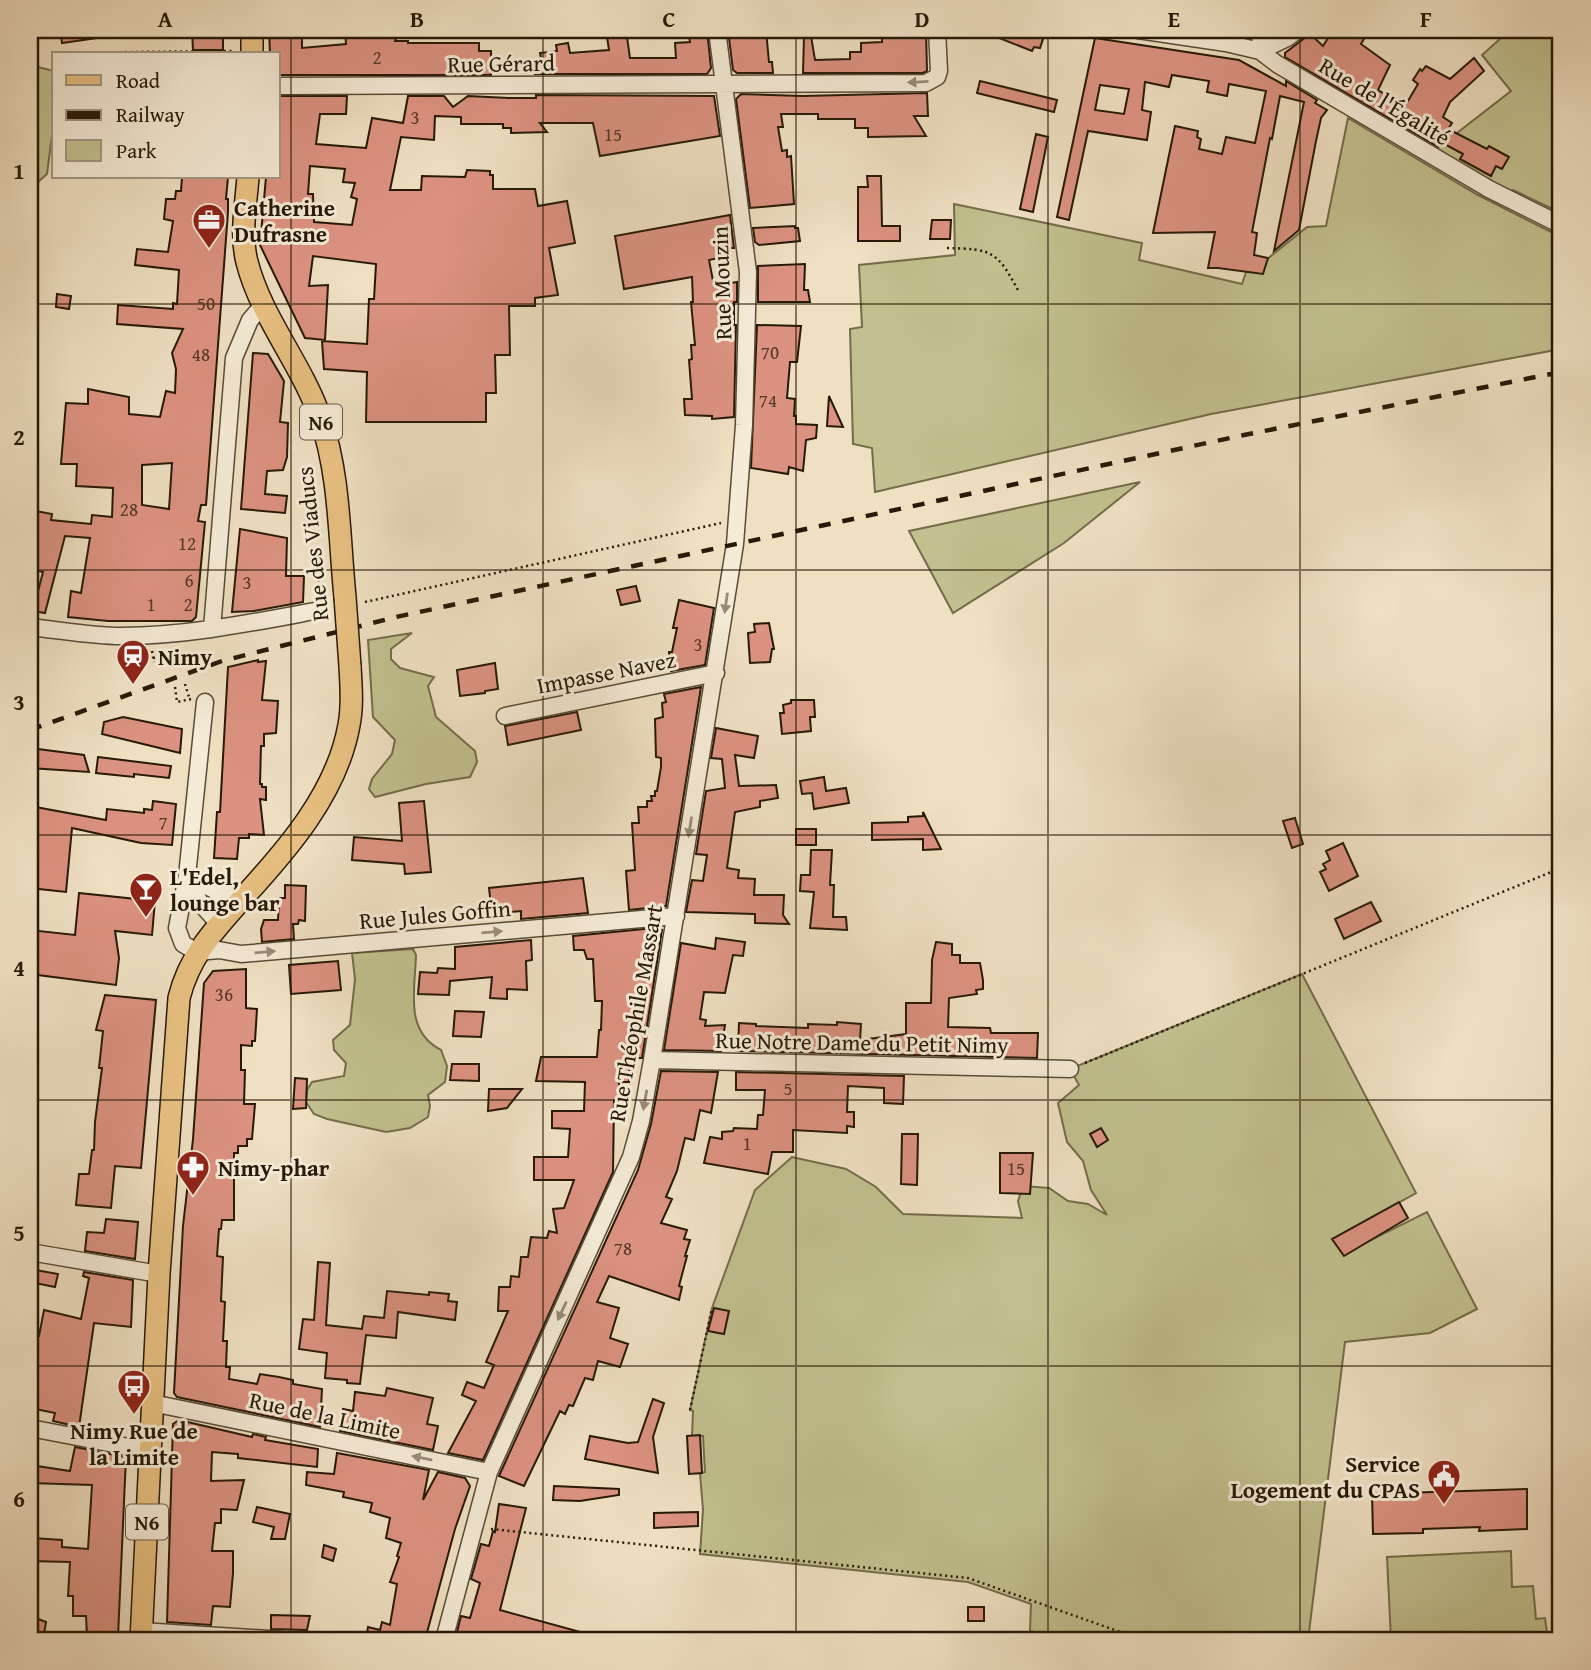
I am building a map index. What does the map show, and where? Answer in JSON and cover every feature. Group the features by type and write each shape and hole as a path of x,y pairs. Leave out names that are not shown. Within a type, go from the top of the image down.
{"main road":[{"name":"Rue des Viaducs","path":"244,898 293,838 327,789 345,745 350,722 351,666 338,511 328,443 308,388 264,304 247,262 245,246 248,178"},
{"name":"N6","path":"141,1636 159,1274 179,998 183,982 197,952 244,898"}],"street":[{"name":"Rue Mouzin","path":"717,30 748,272 745,412 737,527"},
{"name":"Rue Gérard","path":"280,86 926,83 937,77 939,71 937,30"},
{"name":"Rue de l'Égalité","path":"1138,30 1226,43 1260,51 1277,64 1489,189 1561,225"},
{"path":"1261,30 1260,51 1298,30"},
{"path":"212,629 234,358 250,320 264,304"},
{"name":"Rue Théophile Massart","path":"444,1640 489,1472 631,1157 641,1121 716,673 737,527"},
{"path":"30,627 120,636 212,629 320,610"},
{"name":"Impasse Navez","path":"505,716 716,673"},
{"path":"197,952 183,944 177,928 187,876 205,702"},
{"path":"187,876 218,891 244,898"},
{"path":"187,876 200,903 219,924"},
{"name":"Rue Jules Goffin","path":"197,952 219,950 241,954 676,916"},
{"name":"Rue Notre Dame du Petit Nimy","path":"652,1060 1070,1069"},
{"path":"30,1252 159,1274"},
{"name":"Rue de la Limite","path":"152,1403 489,1472"},
{"path":"30,1428 150,1451"},
{"path":"141,1636 284,1640"}],"path":[{"path":"125,52 252,45"},
{"path":"947,248 974,248 993,253 1006,266 1019,292"},
{"path":"372,601 737,527"},
{"path":"320,610 318,577 324,576 325,584"},
{"path":"153,658 176,652"},
{"path":"175,687 177,702 189,698 185,684"},
{"path":"1070,1069 1561,868"},
{"path":"690,1410 712,1308"},
{"path":"474,1527 968,1578 1143,1640"}],"green space":[{"path":"1510,30 1561,30 1561,213 1513,190 1503,196 1430,154 1511,91 1482,55"},
{"path":"30,65 52,70 52,135 47,174 30,189"},
{"path":"1348,118 1478,195 1561,237 1561,349 1211,414 875,492 872,448 853,444 850,329 862,327 859,265 955,255 954,204 1142,243 1139,260 1242,284 1246,272 1251,272 1307,227 1326,226"},
{"path":"1140,482 1064,543 953,613 909,531"},
{"path":"412,633 391,649 391,659 400,668 434,677 428,686 436,717 475,751 477,762 470,777 426,784 375,797 369,789 372,779 392,754 395,740 373,717 368,640"},
{"path":"413,949 416,955 414,1008 417,1021 429,1042 441,1050 447,1066 445,1082 428,1095 428,1117 410,1128 386,1132 314,1114 306,1102 307,1090 312,1082 344,1076 346,1063 334,1050 333,1040 350,1025 355,979 352,953"},
{"path":"1302,974 1416,1193 1339,1236 1347,1252 1427,1212 1477,1309 1430,1333 1345,1342 1308,1640 1048,1640 1030,1630 1031,1604 968,1582 700,1554 703,1510 700,1473 705,1472 703,1436 692,1436 693,1411 690,1410 712,1308 755,1190 792,1157 846,1169 876,1187 903,1214 1022,1218 1018,1201 1023,1186 1049,1188 1068,1201 1088,1204 1107,1215 1091,1190 1083,1161 1067,1142 1058,1103 1079,1085 1070,1069"},
{"path":"1511,1551 1512,1587 1533,1586 1536,1619 1545,1618 1548,1639 1391,1640 1387,1557"}],"building":[{"path":"60,30 98,30 98,38 62,43"},
{"path":"192,30 223,30 223,50 193,50"},
{"path":"269,30 295,30 302,33 302,48 346,44 345,32 383,31 383,38 396,38 395,41 408,43 479,43 479,51 491,51 491,75 280,75 280,52 270,52"},
{"path":"606,30 626,30 630,58 676,58 675,43 690,42 688,30 707,30 711,68 707,74 535,74 534,60 541,58 540,53 557,51 556,45 568,43 570,53 609,50"},
{"path":"728,30 766,30 769,62 772,62 773,73 737,73 733,70"},
{"path":"914,30 926,30 927,71 923,73 803,73 804,37 811,36 815,60 850,59 850,52 861,52 861,43 882,42 882,38 914,37"},
{"path":"979,30 1046,30 1040,48 1034,47 1032,51"},
{"path":"1333,30 1355,30 1365,37 1361,44 1390,65 1378,90 1405,106 1418,84 1413,80 1420,69 1422,71 1426,66 1450,79 1474,58 1484,71 1450,102 1443,117 1452,123 1448,129 1509,157 1502,169 1496,166 1491,176 1460,159 1463,154 1441,142 1438,147 1285,57 1285,53 1310,34 1323,46"},
{"path":"1095,38 1239,60 1286,86 1286,81 1317,100 1315,103 1327,110 1321,118 1299,230 1274,251 1304,102 1280,96 1252,232 1257,233 1254,255 1268,258 1263,274 1208,268 1215,232 1153,233 1175,126 1198,131 1197,137 1201,139 1199,149 1222,154 1226,137 1255,143 1266,91 1229,84 1227,96 1207,92 1209,81 1172,75 1169,87 1145,82 1142,110 1151,112 1147,140 1088,131 1069,220 1057,217","holes":["1100,85 1129,89 1124,114 1095,110"]},
{"path":"980,81 1057,100 1054,112 977,93"},
{"path":"927,93 928,116 914,116 926,136 868,137 868,128 855,128 855,119 818,119 818,114 781,114 783,127 778,127 782,151 787,150 787,157 791,156 794,204 750,208 736,99 741,94 803,96"},
{"path":"536,95 714,96 720,136 600,156 593,123 540,123 547,132 511,133 511,128 503,128 503,124 461,124 461,117 435,116 434,140 401,137 390,190 421,190 422,176 465,177 467,170 490,171 490,175 493,175 493,189 535,189 538,206 567,201 575,243 549,248 558,295 535,298 535,306 509,306 510,355 495,355 496,393 486,393 486,422 366,422 367,372 324,369 322,341 367,344 369,299 374,299 376,264 313,256 309,286 328,285 325,340 305,338 260,245 266,178 280,178 280,96 347,96 346,114 320,114 316,144 366,148 372,118 403,123 408,96 444,96 453,107 468,96 536,98","holes":["310,166 345,169 343,182 355,183 351,197 357,199 352,225 314,222 313,194 308,194"]},
{"path":"1036,134 1048,137 1033,212 1020,209"},
{"path":"867,176 881,176 882,226 900,226 900,241 858,241 858,187 868,187"},
{"path":"182,178 228,178 228,212 206,505 201,505 198,521 205,522 196,617 192,621 108,621 68,617 71,591 81,593 90,538 65,536 45,613 33,611 43,572 30,569 30,510 52,514 51,520 91,524 92,515 112,517 113,488 76,486 77,464 61,464 66,403 88,404 88,389 129,397 129,414 160,417 166,391 175,393 176,369 172,353 183,329 117,324 118,305 173,309 173,303 177,304 179,270 135,265 137,249 168,252 173,221 164,219 166,199 175,199 176,191 181,191","holes":["172,463 169,509 142,505 142,465"]},
{"path":"730,215 734,248 728,248 728,256 709,260 714,286 737,282 737,302 734,302 734,417 712,419 712,416 685,415 684,399 692,399 689,360 692,359 691,345 695,345 691,302 692,277 624,289 615,236"},
{"path":"932,220 951,220 950,239 930,239"},
{"path":"753,228 798,228 800,241 759,245 755,242"},
{"path":"805,264 804,290 808,290 810,302 758,302 758,266"},
{"path":"57,294 71,296 69,309 56,307"},
{"path":"757,325 801,326 797,362 790,362 787,398 795,399 796,424 817,425 816,438 806,440 803,471 789,467 788,474 751,468"},
{"path":"253,353 268,354 284,381 280,422 288,423 287,457 283,470 267,471 265,494 287,496 285,513 241,509"},
{"path":"829,396 843,427 827,426"},
{"path":"240,529 287,538 286,576 304,576 303,602 232,612"},
{"path":"636,586 640,601 621,605 617,590"},
{"path":"679,600 714,608 705,665 671,671 669,652 672,652 677,628 673,628"},
{"path":"769,623 774,649 770,662 750,663 748,633 755,632 754,624"},
{"path":"258,660 266,661 262,700 278,701 276,733 264,734 264,746 261,746 260,784 266,787 266,800 260,799 264,835 249,834 249,838 239,838 237,859 214,858 217,812 220,812 228,667"},
{"path":"495,663 498,689 460,696 457,670"},
{"path":"701,687 666,906 629,910 626,871 635,870 632,823 639,823 638,807 647,807 647,801 652,801 651,796 655,796 661,767 661,758 656,757 655,719 663,717 662,703 666,702 664,694"},
{"path":"791,700 814,700 815,717 810,717 811,731 782,734 780,713 784,713 783,705 791,703"},
{"path":"577,712 581,730 508,745 505,726"},
{"path":"123,717 182,729 180,753 102,734 104,722"},
{"path":"716,728 758,736 754,758 735,755 739,786 776,785 778,798 760,801 760,807 735,812 727,868 739,870 738,878 755,879 754,895 784,895 783,915 789,924 755,923 755,914 686,912 692,880 703,881 707,855 696,854 706,791 725,788 722,759 711,758"},
{"path":"30,748 84,755 89,772 30,768"},
{"path":"98,757 171,766 169,778 96,773"},
{"path":"824,777 826,791 846,788 849,803 814,809 812,793 802,794 800,781"},
{"path":"153,801 176,804 172,845 141,843 72,828 66,892 30,888 30,806 106,820 107,809 144,813 144,809 152,810"},
{"path":"424,801 431,872 405,874 404,864 352,860 354,837 402,841 399,803"},
{"path":"923,812 941,849 923,850 923,839 872,840 872,823 908,822 908,817 923,816"},
{"path":"1295,818 1303,844 1292,848 1283,821"},
{"path":"796,829 816,829 816,845 796,845"},
{"path":"1343,843 1358,876 1329,891 1320,872 1326,869 1323,864 1330,860 1326,851"},
{"path":"811,850 832,850 830,885 834,885 833,917 846,917 847,930 810,928 814,892 800,891 801,875 810,875"},
{"path":"583,878 588,913 521,919 521,911 492,914 489,888"},
{"path":"285,885 306,886 305,921 299,920 298,924 293,924 294,939 262,942 261,929 264,920 278,920 279,898 285,898"},
{"path":"79,893 155,901 152,935 115,931 119,958 116,985 30,974 30,930 75,935"},
{"path":"1371,902 1381,921 1344,939 1335,919"},
{"path":"654,928 662,930 642,1058 630,1058 629,1082 619,1082 619,1100 614,1100 613,1172 483,1460 448,1453 476,1401 462,1395 467,1382 484,1388 494,1365 486,1362 508,1311 498,1311 499,1287 510,1287 511,1276 519,1277 521,1257 528,1257 531,1237 547,1238 549,1231 557,1233 553,1209 564,1208 574,1180 534,1180 534,1157 568,1157 570,1129 552,1128 552,1111 584,1111 585,1082 536,1081 541,1057 597,1057 602,1001 595,1001 593,959 587,959 584,950 574,950 573,936"},
{"path":"716,938 745,942 743,956 733,955 725,993 704,992 700,1019 706,1020 705,1026 725,1025 721,1051 664,1050 681,943 715,949"},
{"path":"531,940 532,960 526,961 527,990 507,989 507,999 490,998 492,977 450,981 449,995 418,994 420,972 437,973 438,968 455,969 455,947"},
{"path":"936,942 952,944 952,955 960,955 960,963 980,963 983,980 983,989 976,990 977,994 949,998 948,1027 990,1028 991,1033 1038,1033 1037,1058 738,1051 739,1023 808,1028 808,1024 861,1024 860,1040 906,1034 906,1003 931,1003 932,960"},
{"path":"338,961 341,990 291,994 289,965"},
{"path":"246,969 246,1008 257,1009 255,1041 252,1041 252,1046 241,1045 241,1070 245,1070 244,1104 255,1104 252,1139 247,1139 247,1146 238,1146 238,1153 234,1153 234,1220 222,1220 219,1229 217,1256 223,1257 221,1301 225,1302 223,1341 227,1341 226,1367 230,1367 229,1379 257,1384 260,1374 322,1389 320,1427 177,1397 174,1393 183,1226 193,1139 204,983 213,971"},
{"path":"105,995 156,1000 141,1168 115,1166 111,1208 76,1205 79,1174 89,1174 94,1150 103,1031 96,1030"},
{"path":"455,1011 484,1012 481,1037 453,1036"},
{"path":"452,1064 479,1064 479,1081 450,1080"},
{"path":"661,1071 718,1072 711,1113 700,1110 694,1140 685,1138 677,1171 666,1197 672,1199 661,1223 687,1230 684,1239 690,1240 679,1286 682,1287 679,1300 609,1276 597,1302 619,1308 610,1338 628,1344 620,1367 598,1361 593,1380 585,1378 573,1406 569,1405 565,1414 560,1411 524,1486 499,1476 638,1170 651,1124"},
{"path":"736,1072 904,1076 903,1104 884,1103 884,1088 848,1086 847,1112 854,1112 854,1127 847,1126 847,1133 793,1130 793,1152 772,1152 768,1174 704,1163 710,1137 722,1139 722,1132 733,1131 734,1128 757,1129 758,1115 763,1115 765,1090 736,1090"},
{"path":"295,1078 307,1079 306,1108 293,1109"},
{"path":"489,1089 522,1089 507,1108 488,1111"},
{"path":"1101,1128 1108,1140 1097,1147 1090,1134"},
{"path":"902,1134 918,1134 917,1185 901,1184"},
{"path":"1000,1153 1033,1153 1030,1194 1000,1193"},
{"path":"1399,1202 1408,1218 1344,1256 1332,1239"},
{"path":"106,1219 138,1222 135,1259 85,1251 87,1232 104,1233"},
{"path":"318,1262 330,1263 326,1325 362,1329 364,1316 384,1318 387,1291 449,1294 448,1301 457,1302 455,1320 398,1312 396,1338 366,1335 360,1384 325,1378 327,1353 299,1349 303,1319 314,1320"},
{"path":"30,1269 58,1274 55,1287 30,1282"},
{"path":"84,1272 133,1280 131,1327 94,1323 79,1427 53,1421 55,1413 30,1408 30,1354 33,1354 36,1336 39,1336 44,1310 81,1319 89,1278 83,1276"},
{"path":"714,1308 729,1311 724,1334 708,1331"},
{"path":"387,1388 433,1398 427,1424 438,1426 433,1450 340,1431 343,1409 353,1411 355,1392 385,1396"},
{"path":"653,1399 664,1403 653,1437 658,1473 585,1459 590,1436 628,1443 638,1442"},
{"path":"179,1420 318,1449 317,1467 238,1458 238,1454 212,1452 211,1481 244,1480 237,1510 221,1509 221,1523 215,1523 212,1551 233,1551 233,1573 230,1607 213,1606 211,1625 167,1622 173,1424"},
{"path":"700,1435 702,1473 689,1474 687,1436"},
{"path":"75,1447 126,1457 118,1637 87,1636 86,1616 73,1616 73,1596 68,1596 70,1562 30,1561 33,1538 62,1540 62,1547 88,1549 92,1485 30,1483 30,1465 70,1471"},
{"path":"337,1453 429,1470 423,1500 438,1472 465,1478 470,1486 455,1529 425,1640 366,1640 368,1627 380,1630 382,1622 390,1625 397,1584 390,1582 401,1543 386,1538 390,1518 370,1512 372,1503 343,1497 344,1492 306,1485 307,1472 334,1474"},
{"path":"554,1486 619,1489 619,1495 580,1501 553,1500"},
{"path":"1527,1489 1527,1529 1479,1531 1480,1527 1423,1529 1423,1533 1373,1534 1372,1494"},
{"path":"499,1504 526,1508 500,1610 595,1636 595,1640 455,1640 461,1616 470,1618 480,1583 471,1579 481,1544 489,1546 493,1531 495,1532"},
{"path":"257,1507 290,1514 285,1539 271,1539 274,1527 253,1522"},
{"path":"698,1512 698,1526 654,1528 654,1513"},
{"path":"324,1545 336,1549 333,1561 322,1557"},
{"path":"968,1607 984,1607 984,1621 968,1621"},
{"path":"271,1615 310,1616 307,1630 271,1629"},
{"path":"30,1616 46,1622 44,1635 30,1632"}],"railway":[{"path":"30,730 222,661 396,617 1244,435 1561,372"}],"place":[{"name":"Catherine Dufrasne","path":"209,250"},
{"name":"Nimy","path":"133,686"},
{"name":"L'Edel, lounge bar","path":"146,919"},
{"name":"Nimy-phar","path":"193,1197"},
{"name":"Nimy Rue de la Limite","path":"134,1416"},
{"name":"Service Logement du CPAS","path":"1444,1506"}]}
